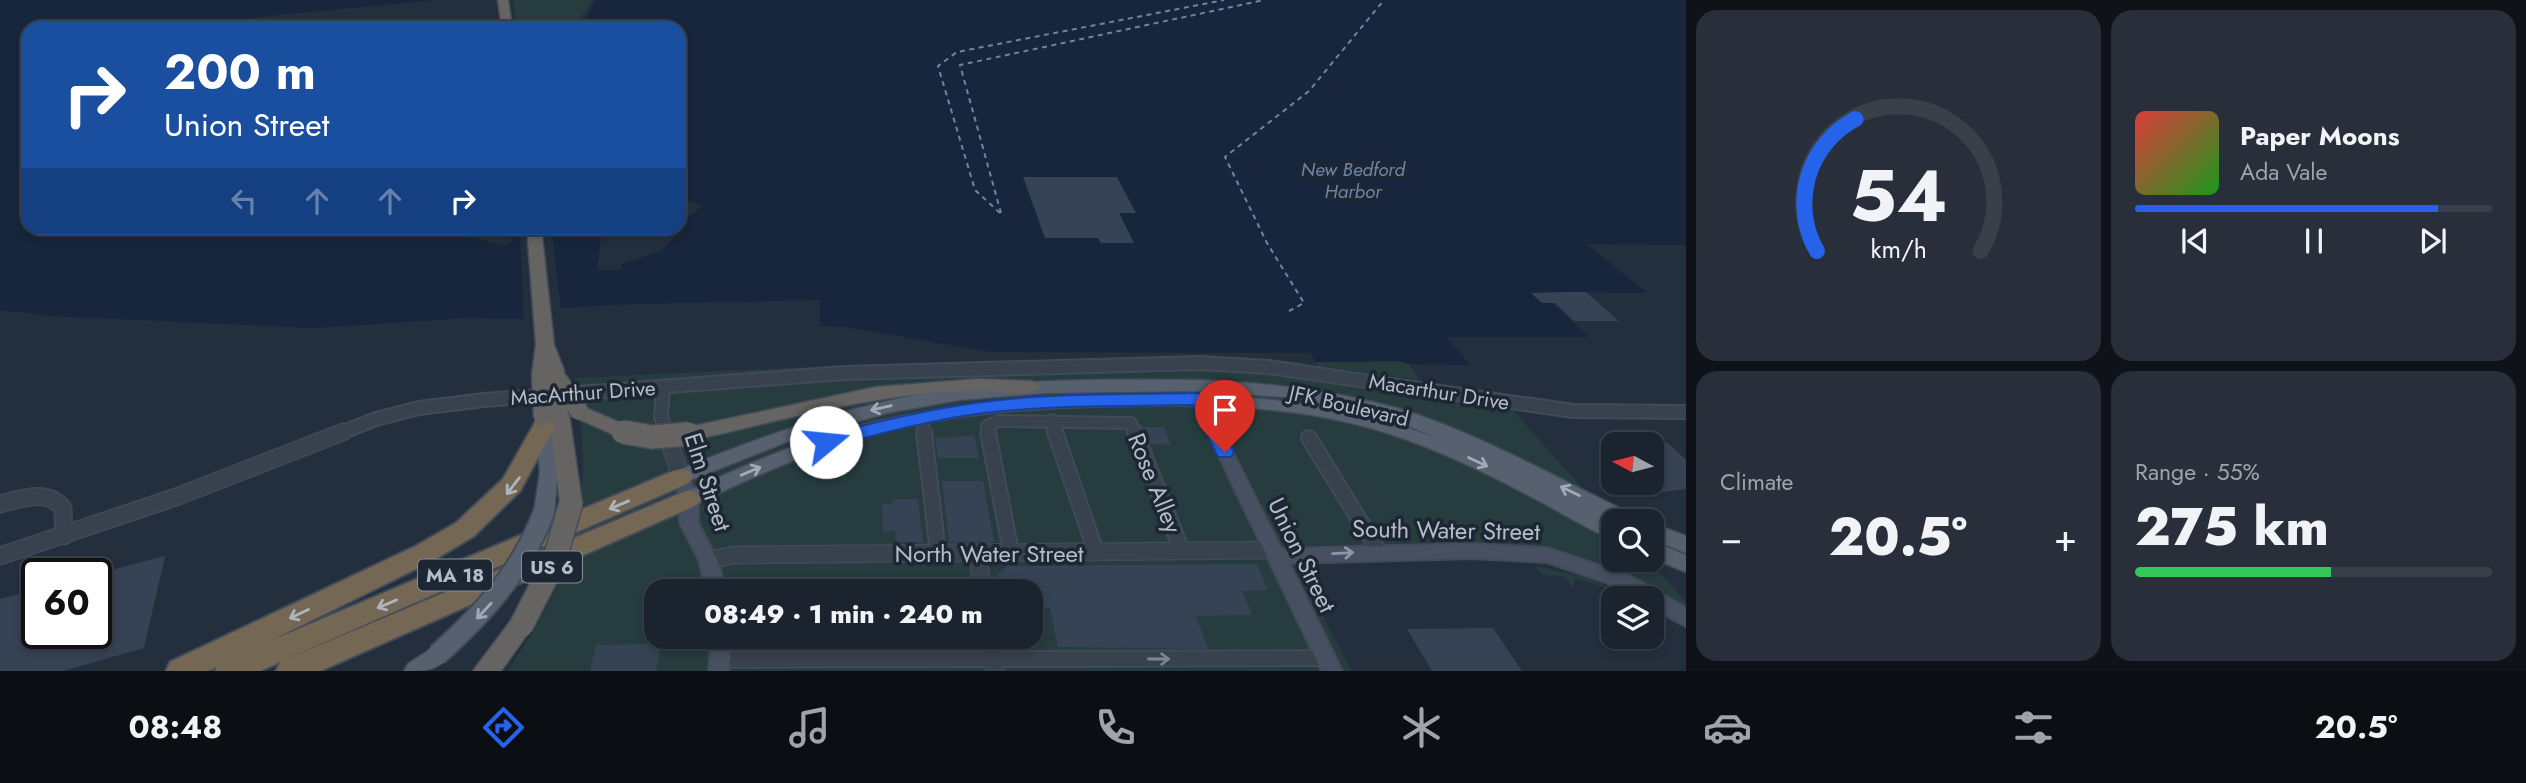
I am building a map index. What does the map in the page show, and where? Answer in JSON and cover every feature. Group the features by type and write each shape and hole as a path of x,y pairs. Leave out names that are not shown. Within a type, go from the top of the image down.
{"highway":[{"path":"503,0 506,21"},
{"name":"US 6","path":"486,671 521,626 554,562 571,503 556,417 541,375 545,345 534,235"},
{"name":"US 6","path":"545,345 564,393 556,417"},
{"path":"180,671 435,548 462,532 495,507 515,483 556,417 652,436 689,434 876,393 966,386 1032,387"},
{"name":"MA 18","path":"229,671 685,488"},
{"name":"MA 18","path":"290,671 685,488"}],"main road":[{"name":"JFK Boulevard","path":"685,488 779,438 861,413 958,394 1032,387 1196,392 1292,405 1392,428 1469,458 1601,524"},
{"name":"JFK Boulevard","path":"685,488 902,421 1011,405 1196,392 1286,390 1394,414 1486,449 1605,509"},
{"name":"Union Street","path":"1196,392 1329,664"},
{"name":"US 6","path":"416,671 476,620 506,585 526,554 544,512 556,417"},
{"name":"Elm Street","path":"685,488 689,523 708,559 713,579"},
{"path":"1664,536 1686,545"},
{"name":"South Water Street","path":"1273,553 1511,551 1558,557 1621,580 1686,618"},
{"path":"1664,554 1686,564"}],"street":[{"name":"MacArthur Drive","path":"0,556 176,497 322,438 393,414 466,402 883,371 1193,363"},
{"name":"Macarthur Drive","path":"1193,363 1268,367 1573,411 1686,412"},
{"name":"Elm Street","path":"663,387 660,398 663,429 685,488"},
{"path":"1011,552 987,426 998,421 1051,420 1096,552"},
{"name":"Rose Alley","path":"1051,420 1122,421 1134,425 1182,551"},
{"path":"923,427 938,553"},
{"path":"1309,438 1379,552"},
{"path":"0,504 39,497 54,498 63,508 64,536"},
{"name":"North Water Street","path":"708,559 734,555 1011,552 1273,553"},
{"path":"977,553 981,579"},
{"path":"720,666 1329,664"}],"green space":[{"path":"513,0 592,0 574,21 517,21"},
{"path":"1242,357 1298,362 1355,376 1500,396 1601,509 1601,563 1553,549 1505,545 1286,546 1352,671 507,671 550,601 565,567 575,532 583,460 581,420 574,378 851,365"},
{"path":"1399,361 1409,364 1420,380 1317,366 1316,362"},
{"path":"1535,566 1584,577 1605,586 1575,578 1574,589 1565,577 1543,575"},
{"path":"1621,572 1659,572 1686,602 1686,615 1664,599 1664,586 1646,586"}],"water":[{"name":"New Bedford Harbor","path":"0,0 436,0 257,17 246,21 21,21 21,235 518,235 532,239 601,235 597,270 621,270 622,264 661,251 676,235 686,235 688,217 702,206 686,200 686,21 579,21 586,18 595,0 1686,0 1686,245 1587,244 1647,293 1541,292 1589,337 1446,337 1471,365 1409,364 1399,361 1316,362 1310,353 990,352 846,327 820,326 820,300 632,304 561,308 524,319 465,318 314,328 50,316 0,310"}],"pier":[{"path":"462,235 500,235 515,239 505,246"},
{"path":"520,235 552,235 561,312 524,323"}],"building":[{"path":"1023,177 1117,177 1136,213 1119,213 1134,243 1101,243 1098,238 1045,238"},
{"path":"1586,292 1619,321 1574,321 1555,303 1542,303 1531,293"},
{"path":"1143,427 1164,427 1171,445 1150,444"},
{"path":"974,436 979,458 938,458 935,438"},
{"path":"1664,443 1668,443 1686,460 1686,489 1664,492"},
{"path":"942,481 983,481 994,542 949,542"},
{"path":"892,499 918,499 923,542 896,542 895,531 883,532 882,504 893,504"},
{"path":"165,556 144,648 63,671 0,671 0,599 21,593 21,649 112,649 112,570"},
{"path":"1257,564 1268,590 1242,591 1252,615 1196,616 1208,649 1058,647 1050,608 1043,608 1043,579 995,579 1007,566"},
{"path":"1493,628 1522,671 1432,671 1407,629"},
{"path":"644,644 644,649 660,649 656,671 590,671 596,645"}],"ferry route":[{"path":"1000,213 975,190 938,66 957,52 1224,0"},
{"path":"1001,213 960,65 1264,0"},
{"path":"1289,311 1304,303 1267,243 1225,157 1309,91 1384,0"}],"route":[{"path":"826,442 902,421 984,407 1065,401 1199,399 1225,452"}]}
